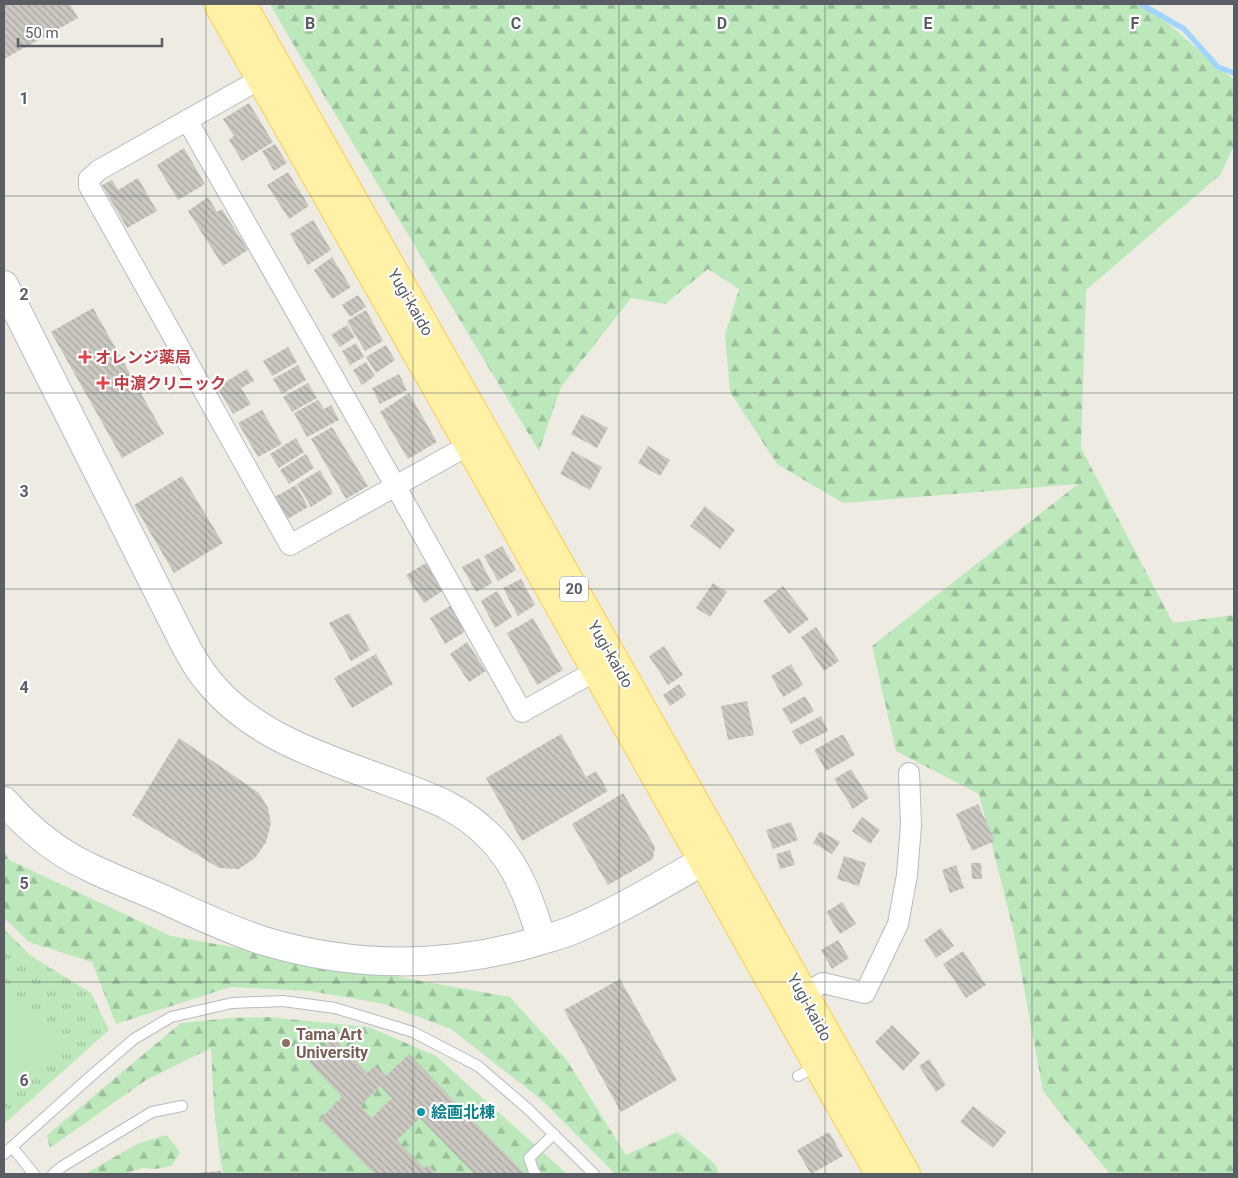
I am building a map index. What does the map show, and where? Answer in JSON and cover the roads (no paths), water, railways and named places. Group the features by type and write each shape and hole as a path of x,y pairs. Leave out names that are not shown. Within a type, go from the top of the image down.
{"main road":[{"name":"Yugi-kaido","path":"218,4 270,74 712,856 803,994 906,1174"},
{"name":"Yugi-kaido","path":"242,4 270,74 469,445 605,665"},
{"name":"Yugi-kaido","path":"712,856 808,1071 880,1174"}],"street":[{"path":"270,74 99,170 89,179 89,186 290,545 469,445"},
{"path":"187,120 522,712 605,665"},
{"path":"4,284 181,637 209,683 239,712 281,739 437,799 466,816 490,837 510,862 525,889 542,940"},
{"path":"803,994 823,984 865,993 898,924 907,875 911,825 909,773"},
{"path":"4,802 36,833 87,866 220,924 262,940 304,952 352,959 408,962 469,957 542,940 570,931 599,918 712,856"}],"lane":[{"path":"34,1174 8,1150 134,1040 171,1018 232,1003 283,1001 335,1008 413,1032 478,1066 528,1109 594,1174"},
{"path":"53,1174 152,1112 182,1106"},
{"path":"536,1174 529,1158 554,1134"}],"waterway":[{"path":"1141,4 1184,29 1218,67 1234,73"}],"place":[{"name":"オレンジ薬局","path":"85,357"},
{"name":"中濵クリニック","path":"103,383"},
{"name":"Tama Art University","path":"286,1043"},
{"name":"絵画北棟","path":"421,1112"}]}
